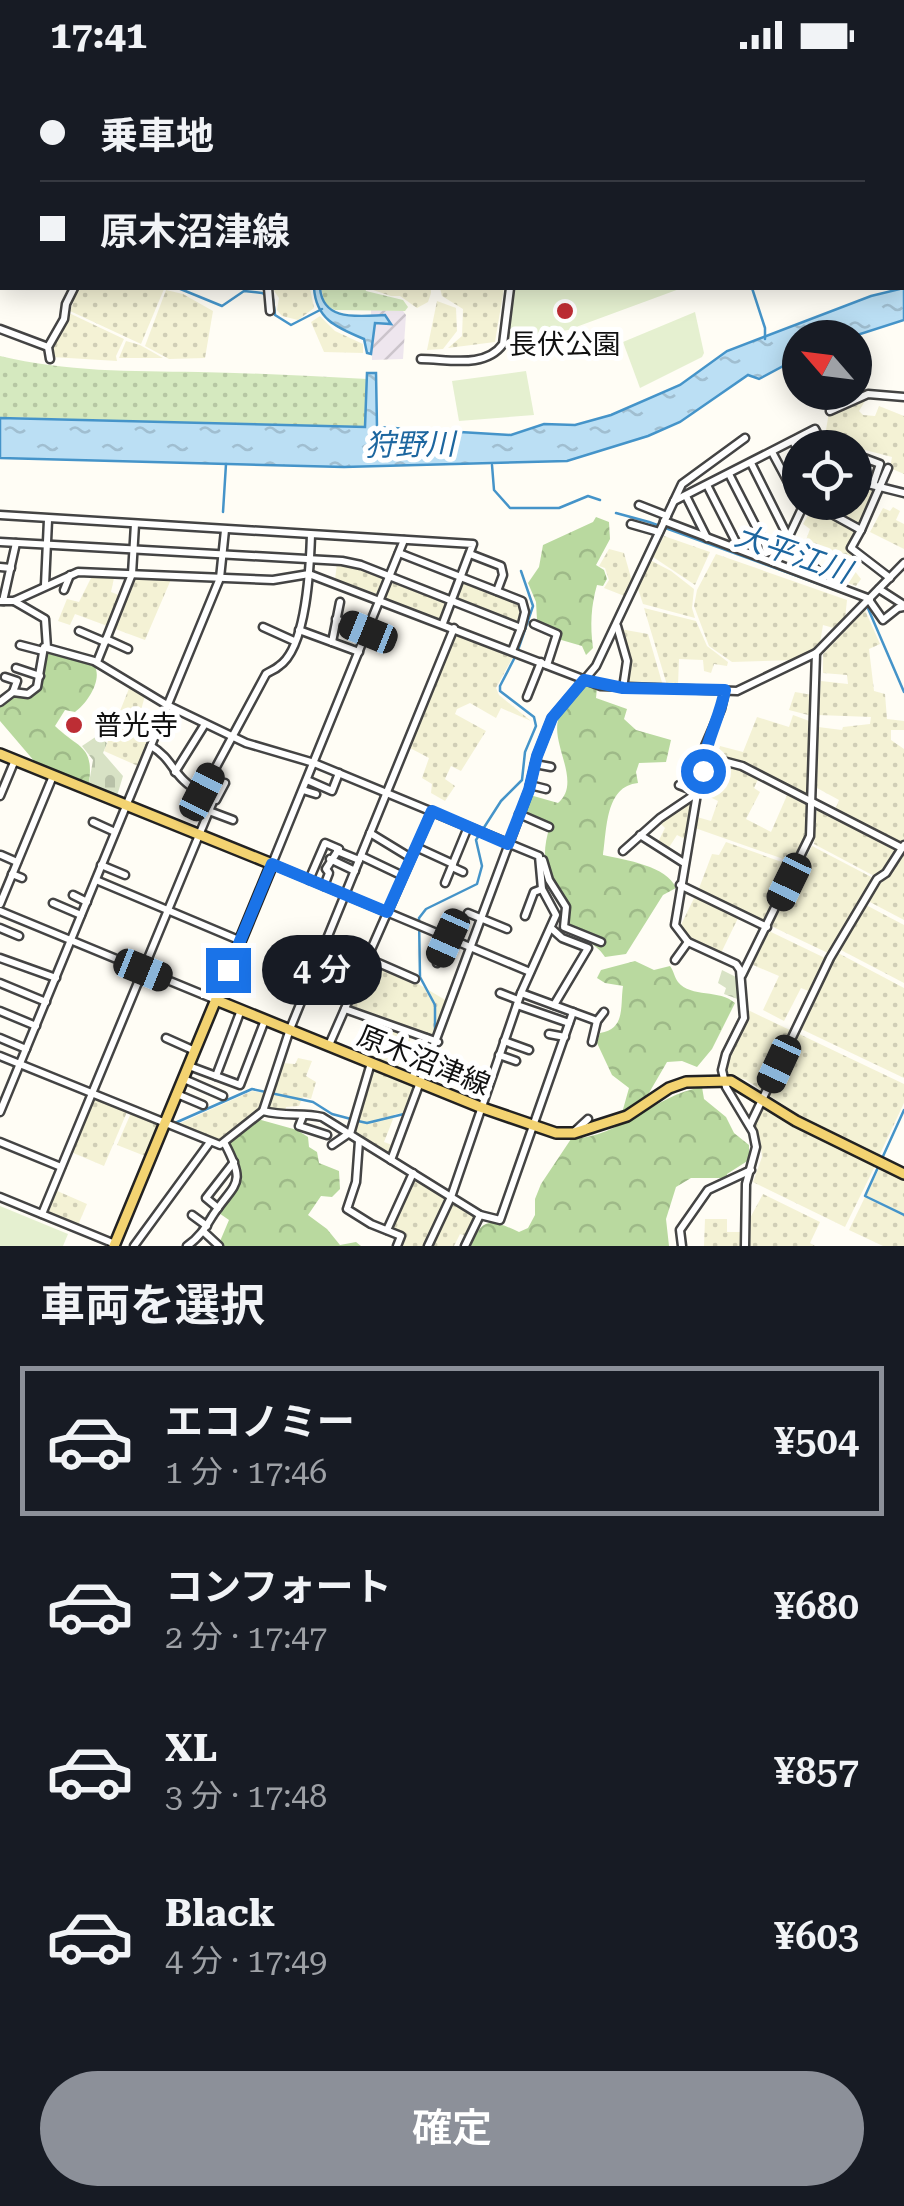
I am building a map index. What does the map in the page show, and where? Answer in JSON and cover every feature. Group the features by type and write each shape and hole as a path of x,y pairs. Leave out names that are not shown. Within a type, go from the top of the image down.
{"main road":[{"path":"0,754 272,864 117,1244"},
{"name":"原木沼津線","path":"216,1000 480,1107 556,1133 574,1133 627,1116 669,1088 686,1082 724,1080"},
{"path":"724,1080 741,1085 796,1121 904,1174"}],"street":[{"path":"50,359 48,347 64,319 73,290"},
{"path":"421,359 474,361 498,350 503,344 510,290"},
{"path":"268,292 270,311"},
{"path":"0,328 48,347"},
{"path":"872,394 904,397"},
{"path":"392,1160 432,1040 454,993 552,718 596,666 685,480 744,438"},
{"path":"673,502 782,447"},
{"path":"772,452 782,467"},
{"path":"872,461 880,464 877,486"},
{"path":"750,462 789,539 822,572 824,579"},
{"path":"888,468 851,548 890,578"},
{"path":"729,474 769,552"},
{"path":"707,485 740,549"},
{"path":"872,485 904,493"},
{"path":"686,496 706,538"},
{"path":"639,505 662,525"},
{"path":"0,515 473,544 443,623"},
{"path":"44,584 48,520"},
{"path":"760,556 789,539 798,520"},
{"path":"840,520 861,530"},
{"path":"96,662 132,574 135,524"},
{"path":"632,524 662,525 824,579 867,602 883,620 904,606"},
{"path":"0,1112 2,1099 36,1026 220,578 225,530"},
{"path":"202,792 266,674 282,664 294,641 308,598 311,535"},
{"path":"404,540 272,864 530,972"},
{"path":"0,542 355,564 520,628"},
{"path":"13,692 32,692 40,676 45,618 14,601 2,601 16,543"},
{"path":"399,553 522,601 526,612 516,652"},
{"path":"470,554 501,566 503,575 497,591"},
{"path":"14,601 44,584 78,572 277,580 309,574 584,680 623,688 725,690 750,687 816,653 904,563"},
{"path":"0,567 11,568"},
{"path":"64,590 70,575"},
{"path":"879,589 904,606"},
{"path":"332,642 340,602"},
{"path":"27,623 30,610"},
{"path":"416,624 419,614"},
{"path":"336,619 368,632"},
{"path":"527,697 557,634 534,624"},
{"path":"616,625 627,663 623,688"},
{"path":"264,627 294,641"},
{"path":"0,1056 210,1142 224,1144 262,1111 305,991 454,628"},
{"path":"298,630 359,652"},
{"path":"79,631 128,649"},
{"path":"20,645 96,662 167,705 246,743 314,762 539,856 548,880 565,905 564,928 601,942"},
{"path":"741,977 808,843 816,653"},
{"path":"16,668 40,676"},
{"path":"0,702 13,692 17,681 5,677"},
{"path":"725,690 722,710 707,739 675,925 688,942 736,964 741,977 744,1018 722,1070 750,1125 756,1147 746,1184 744,1246"},
{"path":"175,772 206,724"},
{"path":"152,746 160,751 182,783 216,800 226,783"},
{"path":"704,756 742,766 904,847 877,879 830,958 750,1125"},
{"path":"0,796 15,760"},
{"path":"535,764 551,767"},
{"path":"307,780 332,791 339,773"},
{"path":"53,776 0,907 216,1000"},
{"path":"530,785 546,788"},
{"path":"679,785 698,792"},
{"path":"303,790 316,794"},
{"path":"623,852 660,818 698,792"},
{"path":"42,1214 213,798"},
{"path":"209,811 232,820"},
{"path":"328,1046 432,811"},
{"path":"519,814 549,827"},
{"path":"93,822 116,832"},
{"path":"445,883 468,827"},
{"path":"370,833 411,858"},
{"path":"640,835 684,863"},
{"path":"356,836 367,842"},
{"path":"309,880 325,842 337,851 403,876"},
{"path":"416,847 464,872"},
{"path":"324,886 330,859 337,851"},
{"path":"1,854 17,862"},
{"path":"428,1246 451,1196 518,999 556,914 542,889 539,856"},
{"path":"330,859 355,871"},
{"path":"102,865 124,876"},
{"path":"12,874 22,878"},
{"path":"96,880 240,940"},
{"path":"680,885 766,927"},
{"path":"525,916 534,892 542,889"},
{"path":"73,896 87,902"},
{"path":"53,903 81,916"},
{"path":"468,914 506,929"},
{"path":"437,963 448,920"},
{"path":"0,928 19,936"},
{"path":"551,928 562,938 588,948 554,1005"},
{"path":"675,960 688,942"},
{"path":"0,958 56,978"},
{"path":"367,958 415,979"},
{"path":"0,983 46,1002"},
{"path":"443,986 462,998"},
{"path":"281,987 319,996"},
{"path":"500,993 569,1024"},
{"path":"518,999 554,1005 597,1020"},
{"path":"344,1009 432,1040"},
{"path":"216,1076 241,1010"},
{"path":"0,1011 36,1026"},
{"path":"262,1111 286,1117 322,1117 480,1215 500,1220 573,1012"},
{"path":"592,1042 597,1020 604,1012"},
{"path":"189,1066 240,1085 265,1019"},
{"path":"549,1034 565,1037"},
{"path":"0,1038 26,1049"},
{"path":"166,1038 195,1051"},
{"path":"418,1082 432,1040"},
{"path":"504,1041 529,1050"},
{"path":"499,1055 516,1061"},
{"path":"332,1145 349,1134 371,1063"},
{"path":"184,1079 223,1096"},
{"path":"177,1094 203,1106"},
{"path":"304,1116 299,1126 327,1134"},
{"path":"574,1133 588,1118"},
{"path":"359,1140 356,1182 347,1209 401,1236 397,1246"},
{"path":"0,1142 61,1168"},
{"path":"134,1246 181,1190 210,1142"},
{"path":"187,1246 234,1190 234,1162 224,1144"},
{"path":"218,1208 206,1198 234,1162"},
{"path":"682,1246 680,1230 708,1190 750,1170"},
{"path":"387,1230 413,1173"},
{"path":"0,1197 117,1244"},
{"path":"192,1215 219,1246"},
{"path":"466,1246 480,1215"},
{"path":"152,1221 160,1226"}],"shaded area":[{"path":"77,290 164,290 141,344 70,311"},
{"path":"166,290 183,294 213,311 205,358 169,359 145,346"},
{"path":"273,290 310,290 314,308 298,320 282,316 277,310 279,298"},
{"path":"373,290 431,290 428,302 417,308 400,296"},
{"path":"440,290 504,290 495,342 448,348 462,336 463,309 442,296"},
{"path":"437,301 456,308 457,331 443,349 427,350"},
{"path":"371,310 403,311 406,315 403,359 372,360"},
{"path":"69,313 124,339 117,361 52,357 51,349"},
{"path":"320,316 335,331 363,344 363,353 324,352 311,322"},
{"path":"126,341 140,345 163,358 119,358"},
{"path":"879,406 904,416 904,474 890,468 892,457 872,452 872,430 826,430 829,412 860,410 863,415 875,416"},
{"path":"893,507 900,511 896,520 904,524 904,549 870,532 883,508 890,511"},
{"path":"805,520 839,520 857,529 853,552 847,561 861,579 856,586 842,581 822,552 806,540 810,529 803,524"},
{"path":"846,520 864,520 861,528"},
{"path":"664,536 710,552 695,585 653,557"},
{"path":"609,549 624,553 633,585 627,597 604,588 609,580 605,568 599,566"},
{"path":"716,554 847,600 845,619 837,629 823,625 819,649 800,660 732,662 709,646 694,606 697,590"},
{"path":"650,560 694,589 695,618 643,604 637,586"},
{"path":"337,564 385,578 380,595 335,579"},
{"path":"93,574 114,578 111,592 124,597 134,576 172,577 145,640 75,614 70,625 58,621 67,599 79,602"},
{"path":"391,581 448,603 441,620 387,599"},
{"path":"463,582 519,603 522,610 517,624 456,599"},
{"path":"644,608 696,621 707,646 728,662 727,666 714,664 711,673 704,671 703,660 679,659 678,685 667,685"},
{"path":"865,610 880,644 869,649 874,691 885,694 887,719 904,721 904,730 891,730 891,740 904,749 901,843 835,810 839,800 817,788 818,727 842,730 870,724 871,717 818,715 821,681 848,684 847,675 823,673 823,654"},
{"path":"620,629 648,634 663,686 626,686 629,660"},
{"path":"455,630 514,655 496,688 499,695 531,721 501,708 496,718 470,703 457,709 455,714 486,731 461,771 451,766 445,779 455,786 445,801 431,793 432,784 422,778 429,758 410,748"},
{"path":"130,686 146,692 136,728 152,740 138,766 104,751"},
{"path":"795,692 813,695 812,716 789,710"},
{"path":"793,715 812,722 809,798 717,757 720,746 743,752 757,717 789,727"},
{"path":"708,760 727,769 729,764 741,767 759,777 754,788 760,792 746,819 771,832 788,793 809,803 807,840 795,863 695,828 697,817 711,821 718,801 702,793"},
{"path":"687,802 694,805 687,840 677,835 668,849 658,842 665,828 659,822"},
{"path":"817,806 900,848 885,871 876,877 814,844"},
{"path":"726,842 793,866 765,923 698,891 712,854 719,855"},
{"path":"812,846 875,879 830,954 771,926"},
{"path":"904,851 904,920 868,901"},
{"path":"696,894 739,916 721,953 691,939 680,927"},
{"path":"866,905 904,925 904,983 839,949"},
{"path":"769,931 827,959 811,992 801,988 784,1021 763,1010 779,976 753,965"},
{"path":"838,953 904,988 904,1078 799,1028"},
{"path":"369,963 415,982 447,1001 435,1037 412,1036 397,1069 367,1055 379,1018 345,1007"},
{"path":"748,1010 792,1031 763,1091 726,1070 728,1053"},
{"path":"797,1033 904,1084 904,1103 879,1156 811,1123 767,1094"},
{"path":"298,1058 312,1061 306,1076 316,1082 311,1099 303,1097 299,1106 286,1107 285,1112 263,1110 225,1144 174,1126 252,1091 268,1093 282,1063 295,1064"},
{"path":"372,1067 420,1086 407,1113 395,1114 384,1142 395,1146 390,1156 354,1133"},
{"path":"93,1097 127,1112 104,1166 71,1152"},
{"path":"763,1108 875,1166 845,1227 753,1182 762,1157 753,1124"},
{"path":"131,1113 159,1122 145,1156 117,1145"},
{"path":"880,1167 904,1178 904,1214 866,1195"},
{"path":"414,1178 476,1216 468,1237 460,1234 454,1246 399,1246 403,1235 392,1228"},
{"path":"55,1190 87,1204 78,1225 46,1213"},
{"path":"763,1194 820,1222 810,1243 815,1246 749,1246 749,1220"},
{"path":"865,1197 904,1216 904,1246 883,1246 849,1230"},
{"path":"705,1219 727,1219 727,1232 743,1232 743,1246 704,1246"}],"green space":[{"path":"321,290 366,290 403,300 408,307 405,311 335,310 325,305"},
{"name":"長伏公園","path":"512,290 677,290 568,330 512,341 507,338"},
{"path":"695,312 702,357 640,388 623,342"},
{"path":"0,356 99,370 367,379 366,427 0,417"},
{"path":"526,371 534,415 459,421 452,381"},
{"path":"596,517 609,522 610,539 596,565 604,570 607,579 603,586 597,585 593,600 593,648 586,655 582,646 558,639 551,627 537,620 536,602 528,583 539,567 543,545 593,522"},
{"path":"47,648 83,656 96,671 95,686 86,701 75,712 65,710 55,726 87,754 89,783 35,762 0,721 0,702 13,692 28,694 37,687"},
{"path":"584,684 597,688 596,698 627,709 624,719 636,730 671,740 666,762 639,763 638,783 627,786 613,801 603,855 655,869 676,888 663,895 626,954 605,957 567,925 569,902 554,886 546,868 550,826 523,814 530,795 558,803 565,794 567,773 557,727 561,713"},
{"path":"97,736 107,743 103,753 123,776 117,796 89,783 93,760 82,746"},
{"path":"635,961 654,970 670,966 684,987 735,1003 712,1049 697,1067 682,1061 667,1062 646,1098 622,1113 629,1088 612,1075 597,1043 600,1033 618,1022 623,986 597,978 601,970"},
{"path":"722,970 740,979 743,1001 724,994 726,988 718,983"},
{"path":"702,1087 704,1099 726,1117 734,1133 749,1145 749,1160 727,1174 727,1178 691,1178 676,1187 666,1219 669,1246 471,1246 479,1229 489,1223 519,1232 528,1228 535,1215 535,1199 541,1184 571,1139 606,1131 669,1098"},
{"path":"254,1118 297,1130 308,1137 319,1163 339,1171 340,1189 332,1197 321,1196 308,1215 340,1245 356,1242 361,1246 218,1246 229,1220 216,1211 231,1193 236,1179 225,1144"},
{"path":"0,1206 68,1234 63,1246 0,1246"}],"water":[{"path":"314,290 321,290 328,307 335,312 385,315 391,324 375,323 371,354 367,353 364,339 337,326 324,315"},
{"path":"904,290 904,320 872,330 872,320 808,320 871,296"},
{"name":"狩野川","path":"782,330 782,367 759,379 748,375 680,422 567,461 344,467 0,458 0,418 365,427 367,373 376,373 377,427 511,435 544,424 575,425 611,415 680,385 727,351"}],"waterway":[{"path":"183,290 222,306 244,291 262,293 273,299 275,315 291,325 322,309"},
{"path":"753,290 765,339"},
{"path":"223,512 226,464"},
{"name":"大平江川","path":"492,465 494,490 510,508 559,508 588,496 600,500"},
{"name":"大平江川","path":"616,513 863,600"},
{"path":"518,650 533,606 521,571"},
{"name":"大平江川","path":"867,606 904,692"},
{"path":"435,1033 435,1005 420,977 419,918 426,909 477,884 482,866 476,840 501,801 522,780 525,752 536,726 534,717 500,691 515,657"},
{"path":"175,1123 252,1089 313,1102 332,1114 351,1119"},
{"path":"904,1110 865,1196 904,1215"},
{"path":"358,1121 367,1123 404,1114"}],"place":[{"name":"長伏公園","path":"565,311"},
{"name":"普光寺","path":"74,725"}],"route":[{"path":"228,970 272,864 387,912 432,811 508,844 552,718 584,680 623,688 725,690 722,710 705,746 703,771"}]}
